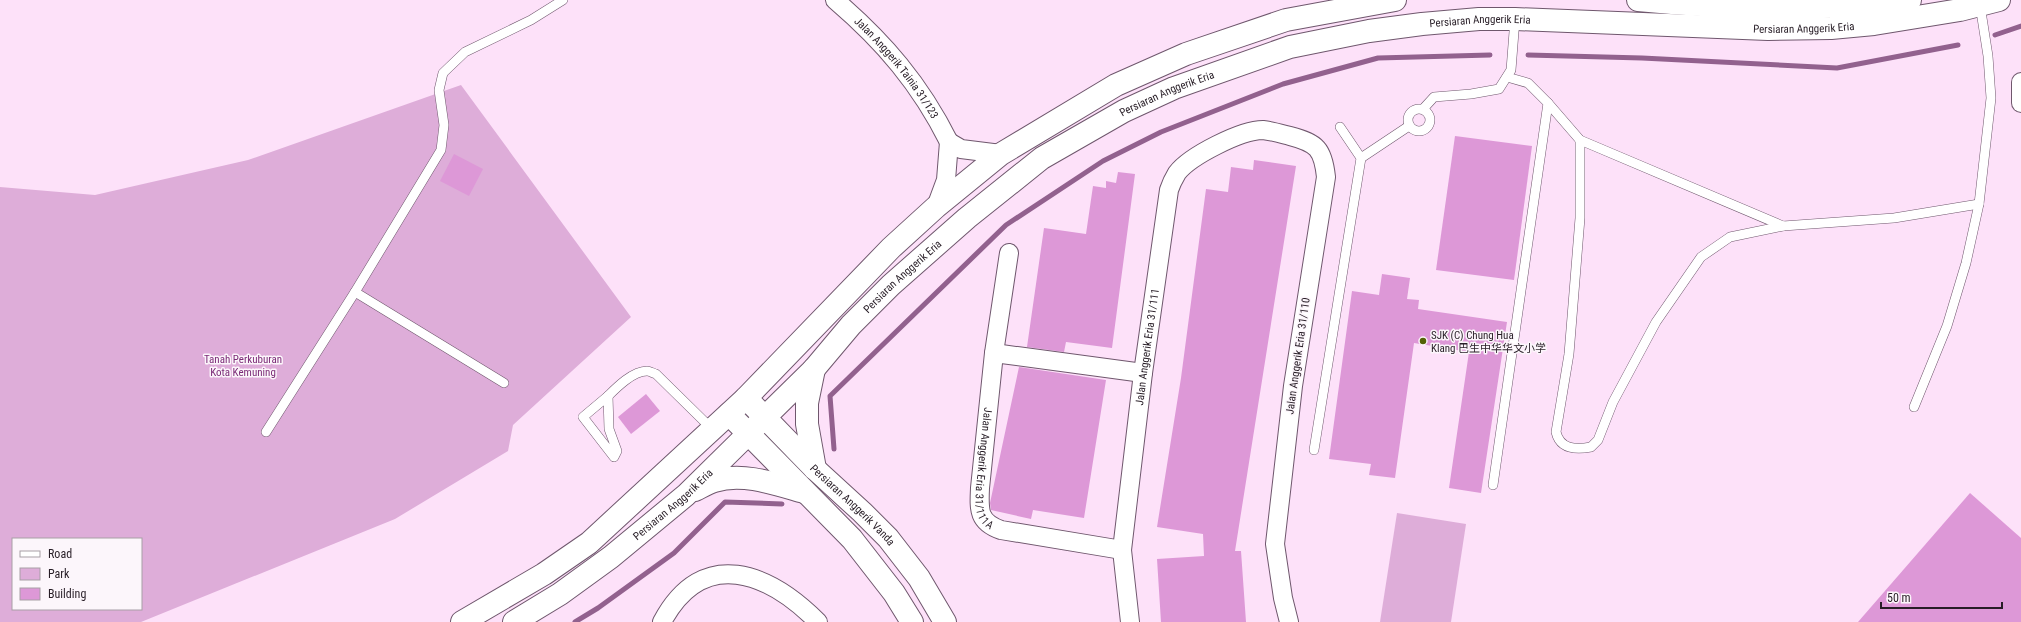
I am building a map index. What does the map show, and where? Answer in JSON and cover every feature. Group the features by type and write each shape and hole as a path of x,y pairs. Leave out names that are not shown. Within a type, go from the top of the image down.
{"main road":[{"path":"462,622 537,578 589,543 746,398 891,248 936,207 1001,154 1116,85 1186,54 1286,20 1395,0"},
{"name":"Persiaran Anggerik Eria","path":"1638,0 1789,9 1832,8 1910,0"},
{"name":"Persiaran Anggerik Eria","path":"514,622 560,594 611,557 686,495 764,416 814,369 851,325 891,285 967,218 1042,158 1124,111 1174,88 1290,47 1422,24 1479,19 1515,19 1768,29 1831,28 1874,24 1990,3"},
{"path":"814,369 807,403 807,424 815,469"},
{"name":"Persiaran Anggerik Vanda","path":"746,398 815,469 888,538 919,578 945,622"},
{"path":"729,414 748,432 804,492 852,539 894,593 912,622"},
{"path":"686,495 714,481 735,478 769,482 804,492"}],"street":[{"name":"Jalan Anggerik Tainia 31/123","path":"835,0 863,24 904,68 937,118 949,142"},
{"path":"2021,82 2021,103"},
{"name":"Jalan Anggerik Eria 31/111","path":"1130,622 1122,550 1143,373 1169,190 1177,173 1191,161 1224,142 1246,132 1264,130"},
{"name":"Jalan Anggerik Eria 31/110","path":"1264,130 1309,141 1324,160 1326,177 1293,386 1275,544 1282,598 1289,622"},
{"path":"936,207 946,180 949,142 966,150 1001,154"},
{"name":"Jalan Anggerik Eria 31/111A","path":"1009,253 994,353 980,488 979,506 983,518 990,526 1001,530 1122,550"},
{"path":"994,353 1143,373"},
{"path":"665,616 686,592 700,582 729,573 751,576 760,580 787,595 818,622"}],"lane":[{"path":"266,432 355,292 441,150 444,124 440,90 444,73 465,52 531,20 563,0"},
{"path":"1914,407 1947,326 1966,263 1979,204 1990,98 1988,56 1990,3"},
{"path":"1423,109 1430,118 1426,129 1419,131 1410,126 1407,120 1410,113 1416,109 1423,109 1434,97 1471,94 1499,89 1511,70 1515,19"},
{"path":"1507,76 1528,83 1548,102 1580,140 1783,226"},
{"path":"1493,485 1548,102"},
{"path":"1361,158 1410,126"},
{"path":"1314,450 1361,158 1340,127"},
{"path":"1580,140 1580,218 1569,354 1556,432 1558,440 1564,446 1583,448 1591,447 1598,440 1613,402 1656,322 1702,257 1730,237 1783,226 1894,218 1979,204"},
{"path":"355,292 504,383"},
{"path":"608,396 609,430 617,451 614,457 583,417 617,387 637,374 647,371 656,374 712,429"}],"green space":[{"name":"Tanah Perkuburan Kota Kemuning","path":"461,85 631,317 513,425 508,451 395,519 141,622 0,622 0,187 95,195 248,160"},
{"path":"1397,513 1466,524 1451,622 1380,622"}],"building":[{"path":"1455,136 1532,146 1514,280 1436,270"},
{"path":"454,154 483,169 469,196 440,181"},
{"path":"1254,160 1296,166 1235,551 1241,551 1246,622 1161,622 1157,559 1204,556 1203,534 1157,527 1181,378 1206,189 1228,192 1231,167 1253,170"},
{"path":"1118,172 1135,174 1112,348 1066,342 1064,352 1027,347 1044,228 1086,234 1093,186 1106,188 1106,181 1116,183"},
{"path":"1382,274 1410,278 1407,299 1419,300 1418,309 1507,322 1481,493 1449,488 1469,352 1414,343 1395,478 1369,475 1371,464 1329,459 1352,291 1379,295"},
{"path":"1019,367 1106,380 1084,518 1033,510 1031,519 991,510 990,503"},
{"path":"646,394 660,411 631,434 618,417"},
{"path":"1970,493 2021,538 2021,622 1858,622"}],"waterway":[{"path":"1995,35 2021,26"},
{"path":"1528,55 1642,58 1837,68 1958,45"},
{"path":"834,449 830,396 1006,225 1103,161 1161,132 1283,84 1378,58 1490,55"},
{"path":"575,622 598,608 674,553 725,502 782,504"}],"place":[{"name":"SJK (C) Chung Hua Klang 巴生中华华文小学","path":"1423,341"}]}
